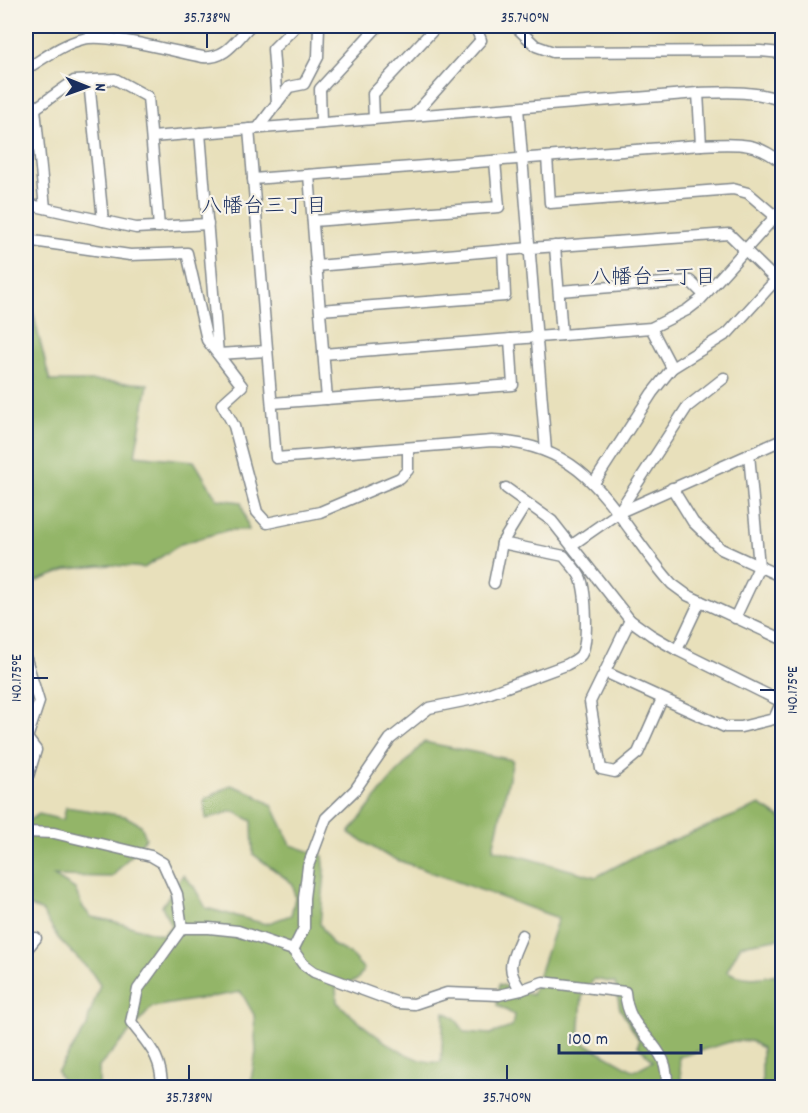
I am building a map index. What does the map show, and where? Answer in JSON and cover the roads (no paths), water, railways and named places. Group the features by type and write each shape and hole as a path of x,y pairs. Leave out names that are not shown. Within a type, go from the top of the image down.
{"street":[{"path":"26,69 70,44 91,38 203,57 219,57 250,26"},
{"path":"276,103 273,49 296,26"},
{"path":"319,26 318,57 304,84 289,87 254,129 253,179 276,458 508,441 546,450 586,475 594,483 672,584 687,595 783,639"},
{"path":"321,123 320,89 378,26"},
{"path":"374,119 373,94 437,26"},
{"path":"413,116 481,40 475,26"},
{"path":"515,26 536,46 553,52 783,53"},
{"path":"45,208 30,112 74,81 115,80 148,97 159,227"},
{"path":"89,81 103,221"},
{"path":"152,137 698,93 747,93 783,101"},
{"path":"698,93 701,146"},
{"path":"518,108 546,450"},
{"path":"200,133 218,354"},
{"path":"253,179 740,144 767,151 783,163"},
{"path":"323,354 651,328 687,310 780,216 748,193 733,189 550,203 547,157"},
{"path":"313,221 499,207 495,161"},
{"path":"309,175 327,399"},
{"path":"26,204 136,228 208,224"},
{"path":"316,266 729,234 779,277 728,333 672,368 652,393 594,483"},
{"path":"26,240 130,255 187,253 207,340 242,386 222,404 234,426 257,512 267,523 320,512 400,477 408,470 408,448"},
{"path":"555,246 562,335"},
{"path":"320,310 505,296 502,250"},
{"path":"559,291 690,281 704,295"},
{"path":"651,328 672,368"},
{"path":"272,403 513,385 510,339"},
{"path":"218,354 267,351"},
{"path":"618,513 687,407 724,378"},
{"path":"572,545 618,513 783,440"},
{"path":"735,618 759,567 749,454"},
{"path":"506,488 552,521 630,620 677,650 782,701 778,721 725,728 604,672"},
{"path":"672,488 693,522 721,549 783,578"},
{"path":"494,583 502,543 526,504"},
{"path":"293,950 304,928 304,898 308,866 326,818 355,790 390,739 429,708 474,699 566,665 583,652 586,624 580,579 564,556 502,543"},
{"path":"677,650 700,601"},
{"path":"630,620 590,702 601,769 615,772 638,753 662,699"},
{"path":"26,659 39,702 27,738 36,750 26,783"},
{"path":"26,832 54,833 151,856 163,863 177,894 182,928 138,989 131,1022 155,1052 160,1064 162,1088"},
{"path":"182,928 238,931 293,950 303,964 314,972 398,1004 414,1004 447,993 499,995 543,982 625,992 626,1007 662,1057 666,1067 667,1088"},
{"path":"521,990 512,977 511,961 522,935"},
{"path":"26,950 36,938"}],"district":[{"name":"八幡台三丁目","path":"264,205"},
{"name":"八幡台二丁目","path":"653,276"}]}
